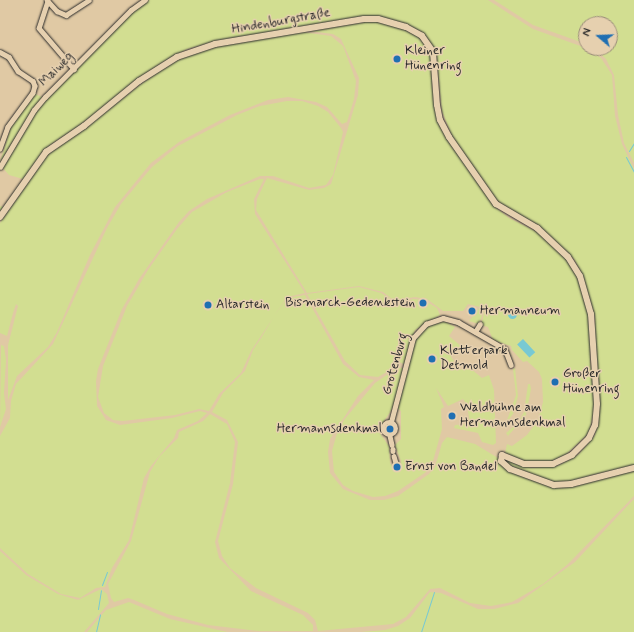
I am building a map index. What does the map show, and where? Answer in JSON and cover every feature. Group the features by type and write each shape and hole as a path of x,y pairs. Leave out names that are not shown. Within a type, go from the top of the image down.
{"main road":[{"name":"Hindenburgstraße","path":"0,217 46,152 84,126 139,81 182,54 215,44 364,19 378,19 406,27 422,36 432,52 437,105 440,120 449,137 493,202 508,214 537,228 568,257 580,276 591,314 592,357 598,404 595,425 590,438 572,455 553,464 528,465 500,456 501,461 508,468 554,485 571,484 634,468"}],"street":[{"path":"48,0 57,11 66,15 89,0"},
{"path":"48,0 39,28 74,69"},
{"name":"Maiweg","path":"0,167 34,110 131,10 145,0"},
{"path":"0,52 9,57 18,71 33,81 35,86 33,93 8,127 0,149"},
{"name":"Grotenburg","path":"391,422 400,394 412,338 417,330 443,316 505,349 511,365"},
{"path":"468,336 480,324"},
{"path":"390,436 396,432 395,426 391,422 386,424 383,432 390,436 394,453"}],"green space":[{"path":"149,0 488,0 533,29 578,45 578,56 598,56 601,58 612,75 615,116 622,144 634,169 634,466 591,475 571,483 545,482 504,463 504,458 513,463 532,468 557,466 579,454 595,435 600,404 595,359 595,317 582,274 574,259 542,229 498,202 452,136 442,111 436,52 423,34 406,24 379,17 216,41 187,49 160,64 83,123 50,145 0,212 0,206 3,207 23,179 9,175 2,167 35,111 132,12"},
{"path":"494,0 634,0 634,163 624,143 618,115 614,75 603,56 618,56 618,16 578,16 578,41 533,25"},
{"path":"372,21 397,26 420,37 431,53 433,91 447,138 465,165 494,206 509,218 539,233 575,268 590,320 590,361 595,405 589,433 562,458 548,462 525,462 505,453 507,444 512,446 527,435 538,420 543,402 542,379 539,372 527,361 523,362 512,350 511,346 493,340 488,327 481,325 487,302 479,324 469,321 480,307 468,304 463,311 443,311 427,299 415,297 409,298 405,306 412,299 424,300 437,308 440,315 415,330 404,364 399,362 397,366 378,377 360,375 345,361 307,294 359,287 381,293 400,305 383,292 359,286 307,293 256,210 257,199 267,178 309,190 324,188 331,184 358,95 359,78 341,39 333,34 310,31"},
{"path":"302,32 331,36 343,46 356,81 354,99 347,122 342,124 327,107 316,102 288,97 268,100 230,115 179,142 151,163 115,207 90,255 57,332 48,347 17,376 8,400 8,345 18,306 16,304 7,336 0,333 0,223 48,154 86,128 141,84 178,59 215,47"},
{"path":"35,94 42,97 0,162 11,127"},
{"path":"287,101 302,101 318,106 328,112 341,128 343,132 333,175 326,185 309,188 273,176 260,176 207,199 189,211 179,222 139,279 122,309 98,369 96,381 97,406 106,420 120,425 172,418 200,411 207,413 198,421 177,430 174,438 151,466 144,478 129,540 112,568 105,587 96,588 80,598 61,594 28,574 0,548 0,436 10,418 11,401 16,384 53,344 107,228 121,204 152,167 178,146 237,115 260,106"},
{"path":"260,179 264,179 254,199 255,214 305,293 287,297 274,316 287,298 305,295 343,364 359,377 374,380 358,396 330,439 328,452 330,473 343,489 370,500 384,500 398,496 429,474 435,467 442,443 447,437 475,444 498,458 509,470 548,486 554,487 634,470 634,496 568,564 543,584 512,602 491,606 470,603 440,588 430,589 406,617 393,624 318,631 315,620 308,613 256,588 230,568 222,556 218,541 233,484 238,442 227,420 212,412 223,393 245,371 253,350 273,318 251,351 241,373 219,394 209,411 199,409 175,415 123,421 113,420 104,413 98,397 103,366 127,306 148,270 177,229 192,212 227,192"},
{"path":"444,321 455,327 449,336 461,346 451,357 454,361 452,365 458,370 470,368 482,378 489,375 494,390 496,443 493,445 482,442 478,433 454,428 455,425 470,424 467,405 463,399 448,406 436,388 444,407 441,409 442,429 433,461 426,472 398,491 385,496 373,497 353,491 343,485 334,472 332,451 337,433 344,420 375,383 397,368 404,368 393,408 379,428 381,435 389,446 390,463 394,468 400,467 401,461 395,445 401,439 401,411 397,408 415,338 427,326"},
{"path":"1,345 4,346 6,360 4,393 6,409 0,427"},
{"path":"515,368 518,396 513,414 506,423 516,395 513,369"},
{"path":"528,384 530,384 531,389 526,415 508,436 506,433 518,423 524,412"},
{"path":"210,414 227,424 235,442 230,483 215,542 219,558 251,591 303,615 313,625 313,631 259,631 208,625 167,614 128,598 114,602 111,598 108,584 131,541 150,472 159,457 178,438 179,432 203,421"},
{"path":"634,499 634,632 361,632 385,630 398,626 410,618 430,592 441,593 478,609 494,609 518,603 575,562"},
{"path":"0,551 26,575 58,594 78,600 101,589 107,594 109,603 84,632 0,632"},
{"path":"129,602 170,619 227,632 87,632 106,610"}],"water":[{"path":"510,310 514,310 516,314 514,318 510,318 508,316 508,312"},
{"path":"523,339 535,352 529,358 517,344"}],"waterway":[{"path":"629,151 634,143"},
{"path":"626,157 634,172"},
{"path":"102,585 107,572"},
{"path":"98,609 101,590"},
{"path":"421,632 434,592"},
{"path":"96,632 100,614"}],"place":[{"name":"Kleiner Hünenring","path":"397,59"},
{"name":"Bismarck-Gedenkstein","path":"423,303"},
{"name":"Altarstein","path":"208,305"},
{"name":"Hermanneum","path":"472,311"},
{"name":"Kletterpark Detmold","path":"432,359"},
{"name":"Großer Hünenring","path":"555,382"},
{"name":"Waldbühne am Hermannsdenkmal","path":"452,416"},
{"name":"Hermannsdenkmal","path":"390,429"},
{"name":"Ernst von Bandel","path":"397,467"}]}
